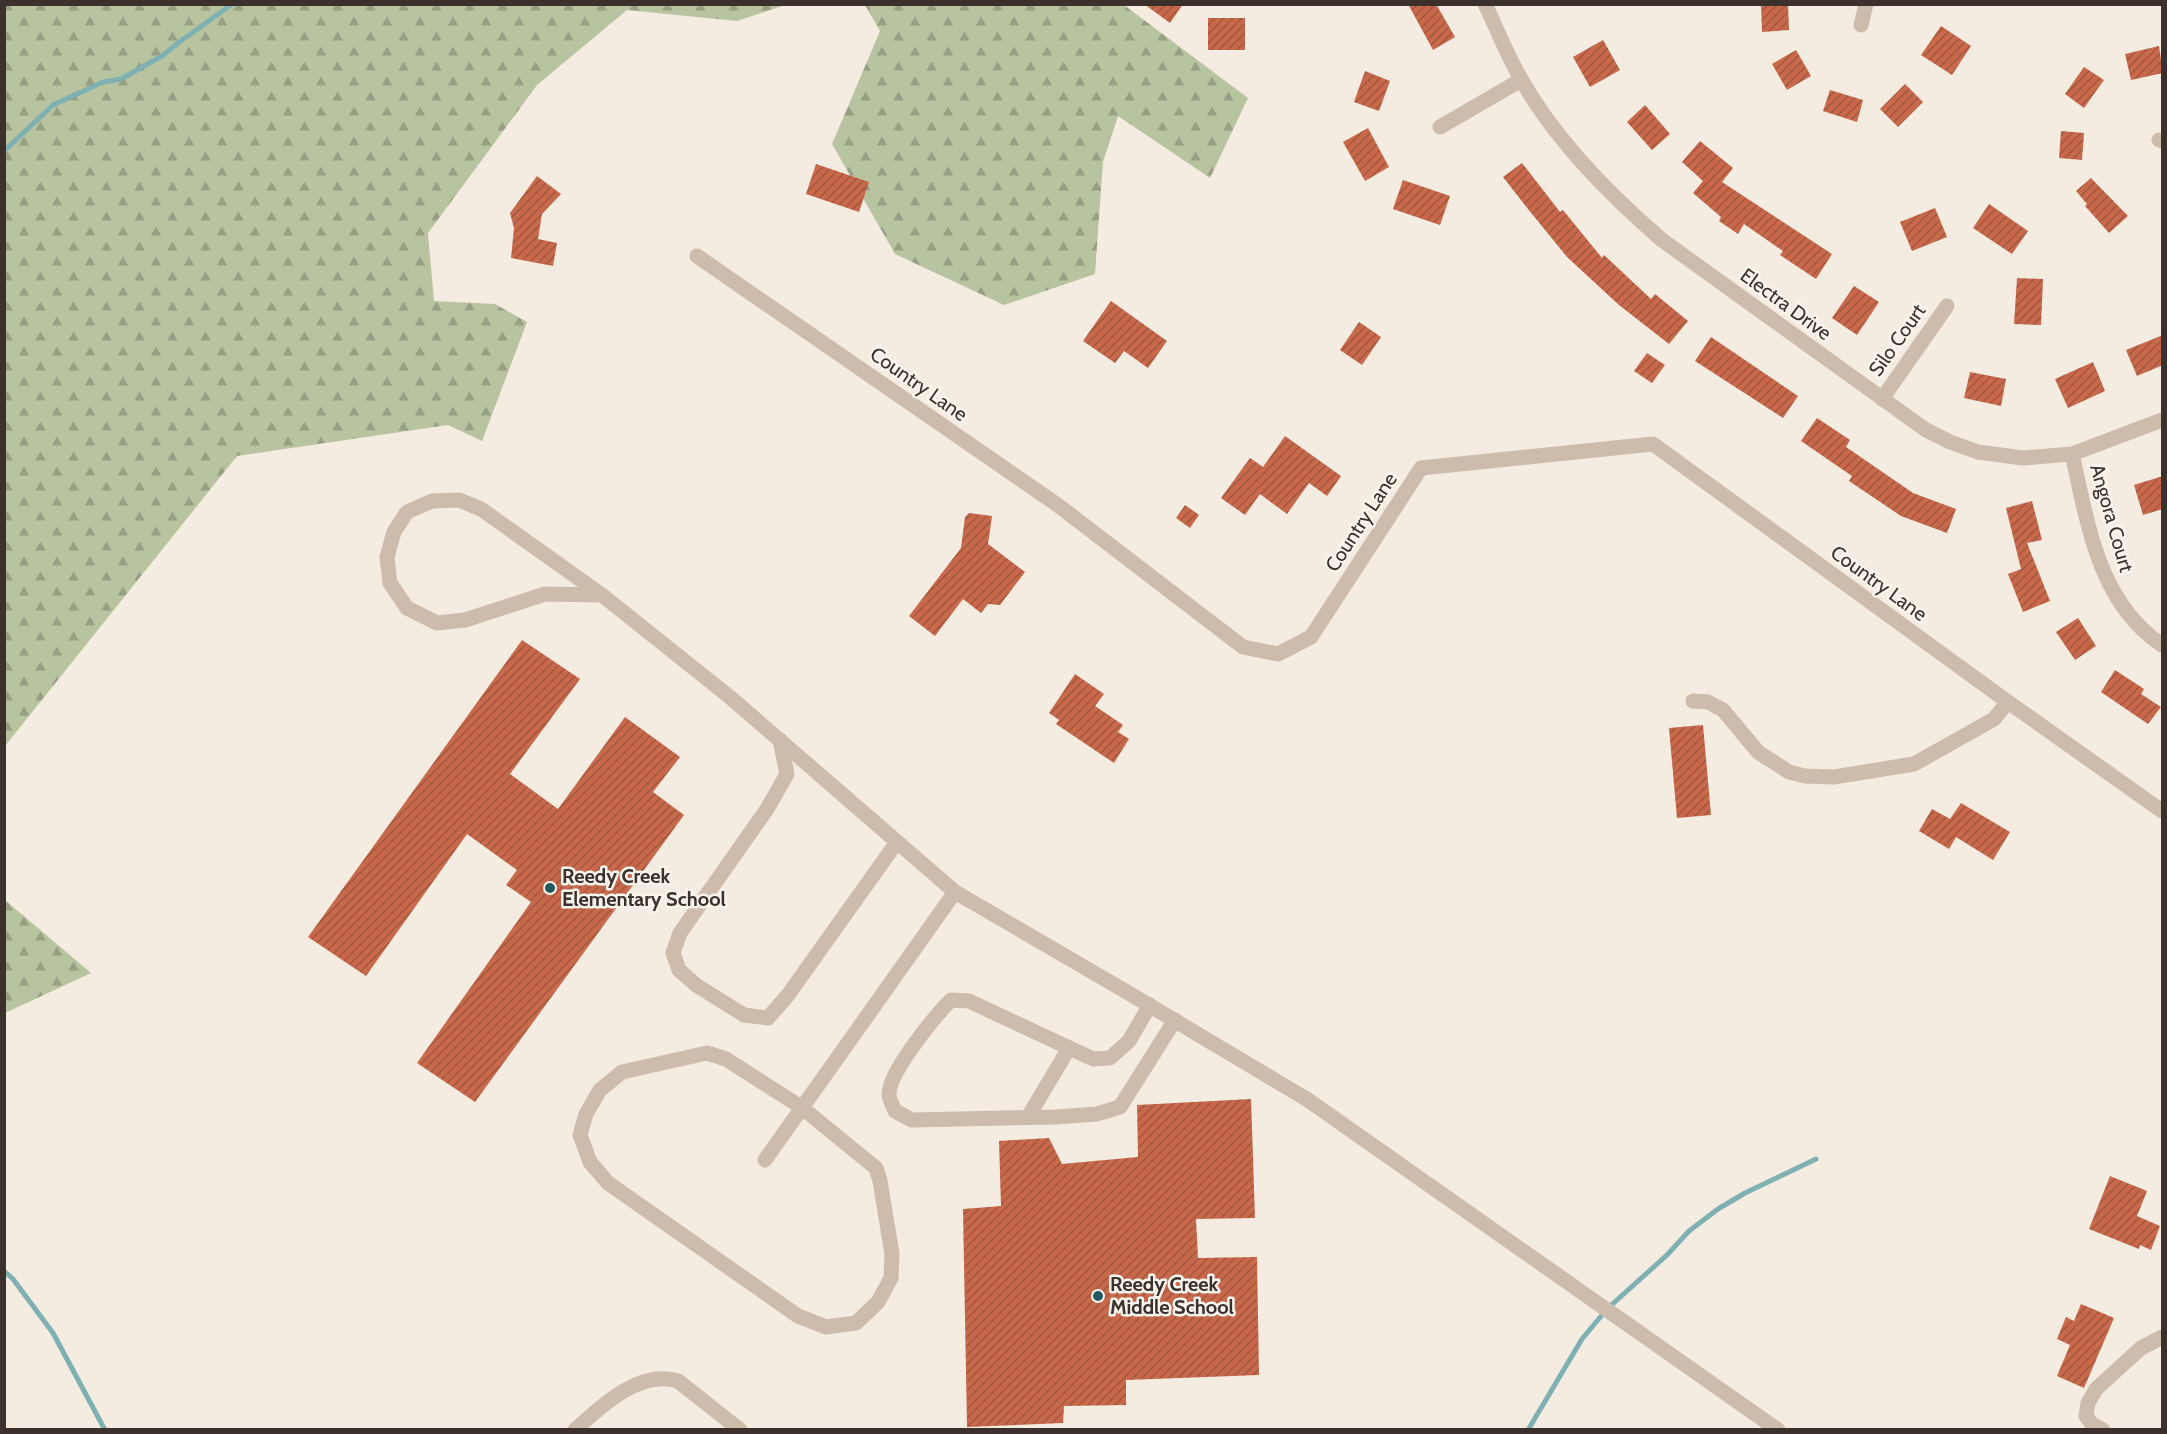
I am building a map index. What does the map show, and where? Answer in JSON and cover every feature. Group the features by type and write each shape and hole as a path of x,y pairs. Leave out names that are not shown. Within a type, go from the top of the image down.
{"street":[{"name":"Electra Drive","path":"1485,4 1521,80 1579,157 1634,216 1662,240 1926,430 1978,452 2023,458 2072,454 2163,420"},
{"path":"1861,25 1866,4"},
{"path":"1440,127 1521,80"},
{"name":"Country Lane","path":"697,256 1059,506 1243,647 1278,654 1311,637 1421,468 1653,444 2008,702 2163,811"},
{"name":"Silo Court","path":"1882,399 1947,306"},
{"name":"Angora Court","path":"2072,454 2092,538 2108,584 2136,622 2163,645"},
{"path":"602,595 545,594 465,620 437,623 407,608 390,583 387,557 394,532 407,512 432,501 459,500 481,509 602,595 731,698 955,892 1308,1100 1778,1430"},
{"path":"1693,701 1708,702 1723,710 1758,752 1789,772 1805,776 1834,777 1914,764 1994,719 2008,702"},
{"path":"780,740 787,774 767,809 680,933 673,953 679,970 696,985 744,1015 768,1018 789,995 897,842"},
{"path":"765,1160 955,892"},
{"path":"1150,1005 1129,1041 1110,1058 1093,1059 969,1001 951,1000 935,1016 894,1075 888,1095 895,1111 912,1120 1097,1114 1120,1107 1174,1020"},
{"path":"1028,1117 1069,1048"},
{"path":"707,1053 726,1059 801,1107 876,1168 880,1181 892,1254 891,1278 878,1302 856,1323 826,1327 798,1316 608,1183 590,1162 580,1135 586,1114 600,1090 622,1072 707,1053"},
{"path":"2103,1430 2092,1424 2086,1416 2088,1403 2097,1389 2141,1348 2163,1337"},
{"path":"575,1430 610,1399 647,1381 666,1377 678,1380 740,1430"}],"green space":[{"path":"5,4 785,5 737,21 627,10 537,85 428,233 434,301 495,304 527,322 482,441 448,425 237,456 5,746"},
{"path":"865,5 1124,5 1248,98 1210,178 1118,116 1103,162 1095,274 1004,305 895,254 832,144 880,31"},
{"path":"5,900 91,973 5,1013"}],"building":[{"path":"1144,4 1183,4 1170,23"},
{"path":"1408,4 1436,4 1455,37 1433,50"},
{"path":"1761,4 1788,4 1789,30 1762,32"},
{"path":"1208,18 1245,18 1245,50 1208,50"},
{"path":"1941,26 1971,46 1952,75 1921,55"},
{"path":"1603,40 1620,70 1590,87 1573,57"},
{"path":"2159,46 2163,73 2131,80 2125,54"},
{"path":"1796,50 1811,76 1787,90 1772,64"},
{"path":"2084,67 2104,80 2084,108 2065,94"},
{"path":"1365,71 1390,81 1379,111 1354,102"},
{"path":"1905,84 1923,102 1898,127 1880,109"},
{"path":"1830,90 1863,100 1857,122 1823,111"},
{"path":"1645,105 1670,134 1652,150 1627,122"},
{"path":"1368,128 1389,167 1365,181 1343,142"},
{"path":"2061,131 2084,133 2082,160 2059,158"},
{"path":"1700,141 1733,168 1722,182 1832,254 1816,279 1780,255 1783,251 1744,224 1738,234 1719,221 1721,217 1693,193 1703,181 1682,162"},
{"path":"1522,163 1560,212 1563,210 1602,258 1604,255 1651,299 1655,294 1688,321 1669,344 1619,305 1567,257 1528,209 1503,177"},
{"path":"816,164 869,182 859,212 806,194"},
{"path":"537,176 561,194 542,214 538,239 557,243 553,266 511,258 514,228 510,213"},
{"path":"2091,178 2128,216 2109,233 2085,206 2087,204 2076,191"},
{"path":"1403,180 1450,196 1440,225 1393,209"},
{"path":"1989,204 2028,231 2012,254 1973,228"},
{"path":"1935,208 1947,237 1912,251 1900,222"},
{"path":"2017,278 2043,279 2041,325 2014,324"},
{"path":"1854,286 1879,302 1857,335 1832,318"},
{"path":"1111,301 1167,341 1148,368 1124,351 1115,363 1083,341"},
{"path":"1359,322 1381,337 1362,365 1340,350"},
{"path":"2163,335 2163,365 2137,376 2126,350"},
{"path":"1711,337 1798,396 1783,418 1695,361"},
{"path":"1647,353 1665,365 1652,383 1634,371"},
{"path":"2093,362 2105,391 2068,408 2055,379"},
{"path":"1970,372 2006,379 2001,406 1964,398"},
{"path":"1817,418 1850,440 1846,447 1913,493 1956,509 1947,533 1901,516 1849,481 1852,476 1801,441"},
{"path":"1285,436 1341,476 1327,496 1309,483 1287,514 1260,494 1245,515 1221,498 1250,458 1263,467"},
{"path":"2163,476 2163,509 2143,515 2134,485"},
{"path":"2032,501 2042,540 2027,543 2050,601 2023,612 2008,574 2021,569 2006,508"},
{"path":"1185,505 1199,515 1190,528 1176,518"},
{"path":"969,513 992,516 988,544 1025,572 1000,605 988,604 981,613 963,599 935,636 909,616 961,548 965,517"},
{"path":"2078,618 2096,646 2075,660 2056,632"},
{"path":"522,640 580,679 510,774 558,809 625,717 680,757 653,792 684,815 475,1102 417,1063 531,902 506,885 517,870 467,834 366,976 308,937"},
{"path":"2115,670 2144,689 2141,694 2161,707 2148,724 2101,692"},
{"path":"1075,674 1104,694 1095,706 1123,725 1118,732 1129,739 1114,763 1056,724 1059,720 1049,713"},
{"path":"1703,725 1711,815 1677,818 1669,728"},
{"path":"1961,803 2010,832 1993,860 1956,837 1949,849 1919,831 1932,809 1950,819"},
{"path":"1251,1099 1255,1218 1196,1219 1198,1258 1257,1257 1259,1375 1126,1380 1126,1405 1064,1406 1063,1423 967,1427 963,1209 1001,1206 999,1141 1049,1138 1062,1164 1138,1157 1137,1105"},
{"path":"2110,1176 2147,1191 2137,1216 2160,1226 2151,1250 2140,1245 2139,1249 2089,1229"},
{"path":"2081,1304 2114,1318 2084,1388 2057,1376 2070,1345 2057,1339 2066,1317 2074,1321"}],"waterway":[{"path":"4,151 53,105 103,82 121,79 162,56 232,4"},
{"path":"1528,1430 1582,1339 1607,1309 1667,1255 1689,1231 1718,1209 1745,1193 1816,1159"},
{"path":"4,1271 13,1279 53,1333 105,1430"}],"place":[{"name":"Reedy Creek Elementary School","path":"550,888"},
{"name":"Reedy Creek Middle School","path":"1098,1296"}]}
